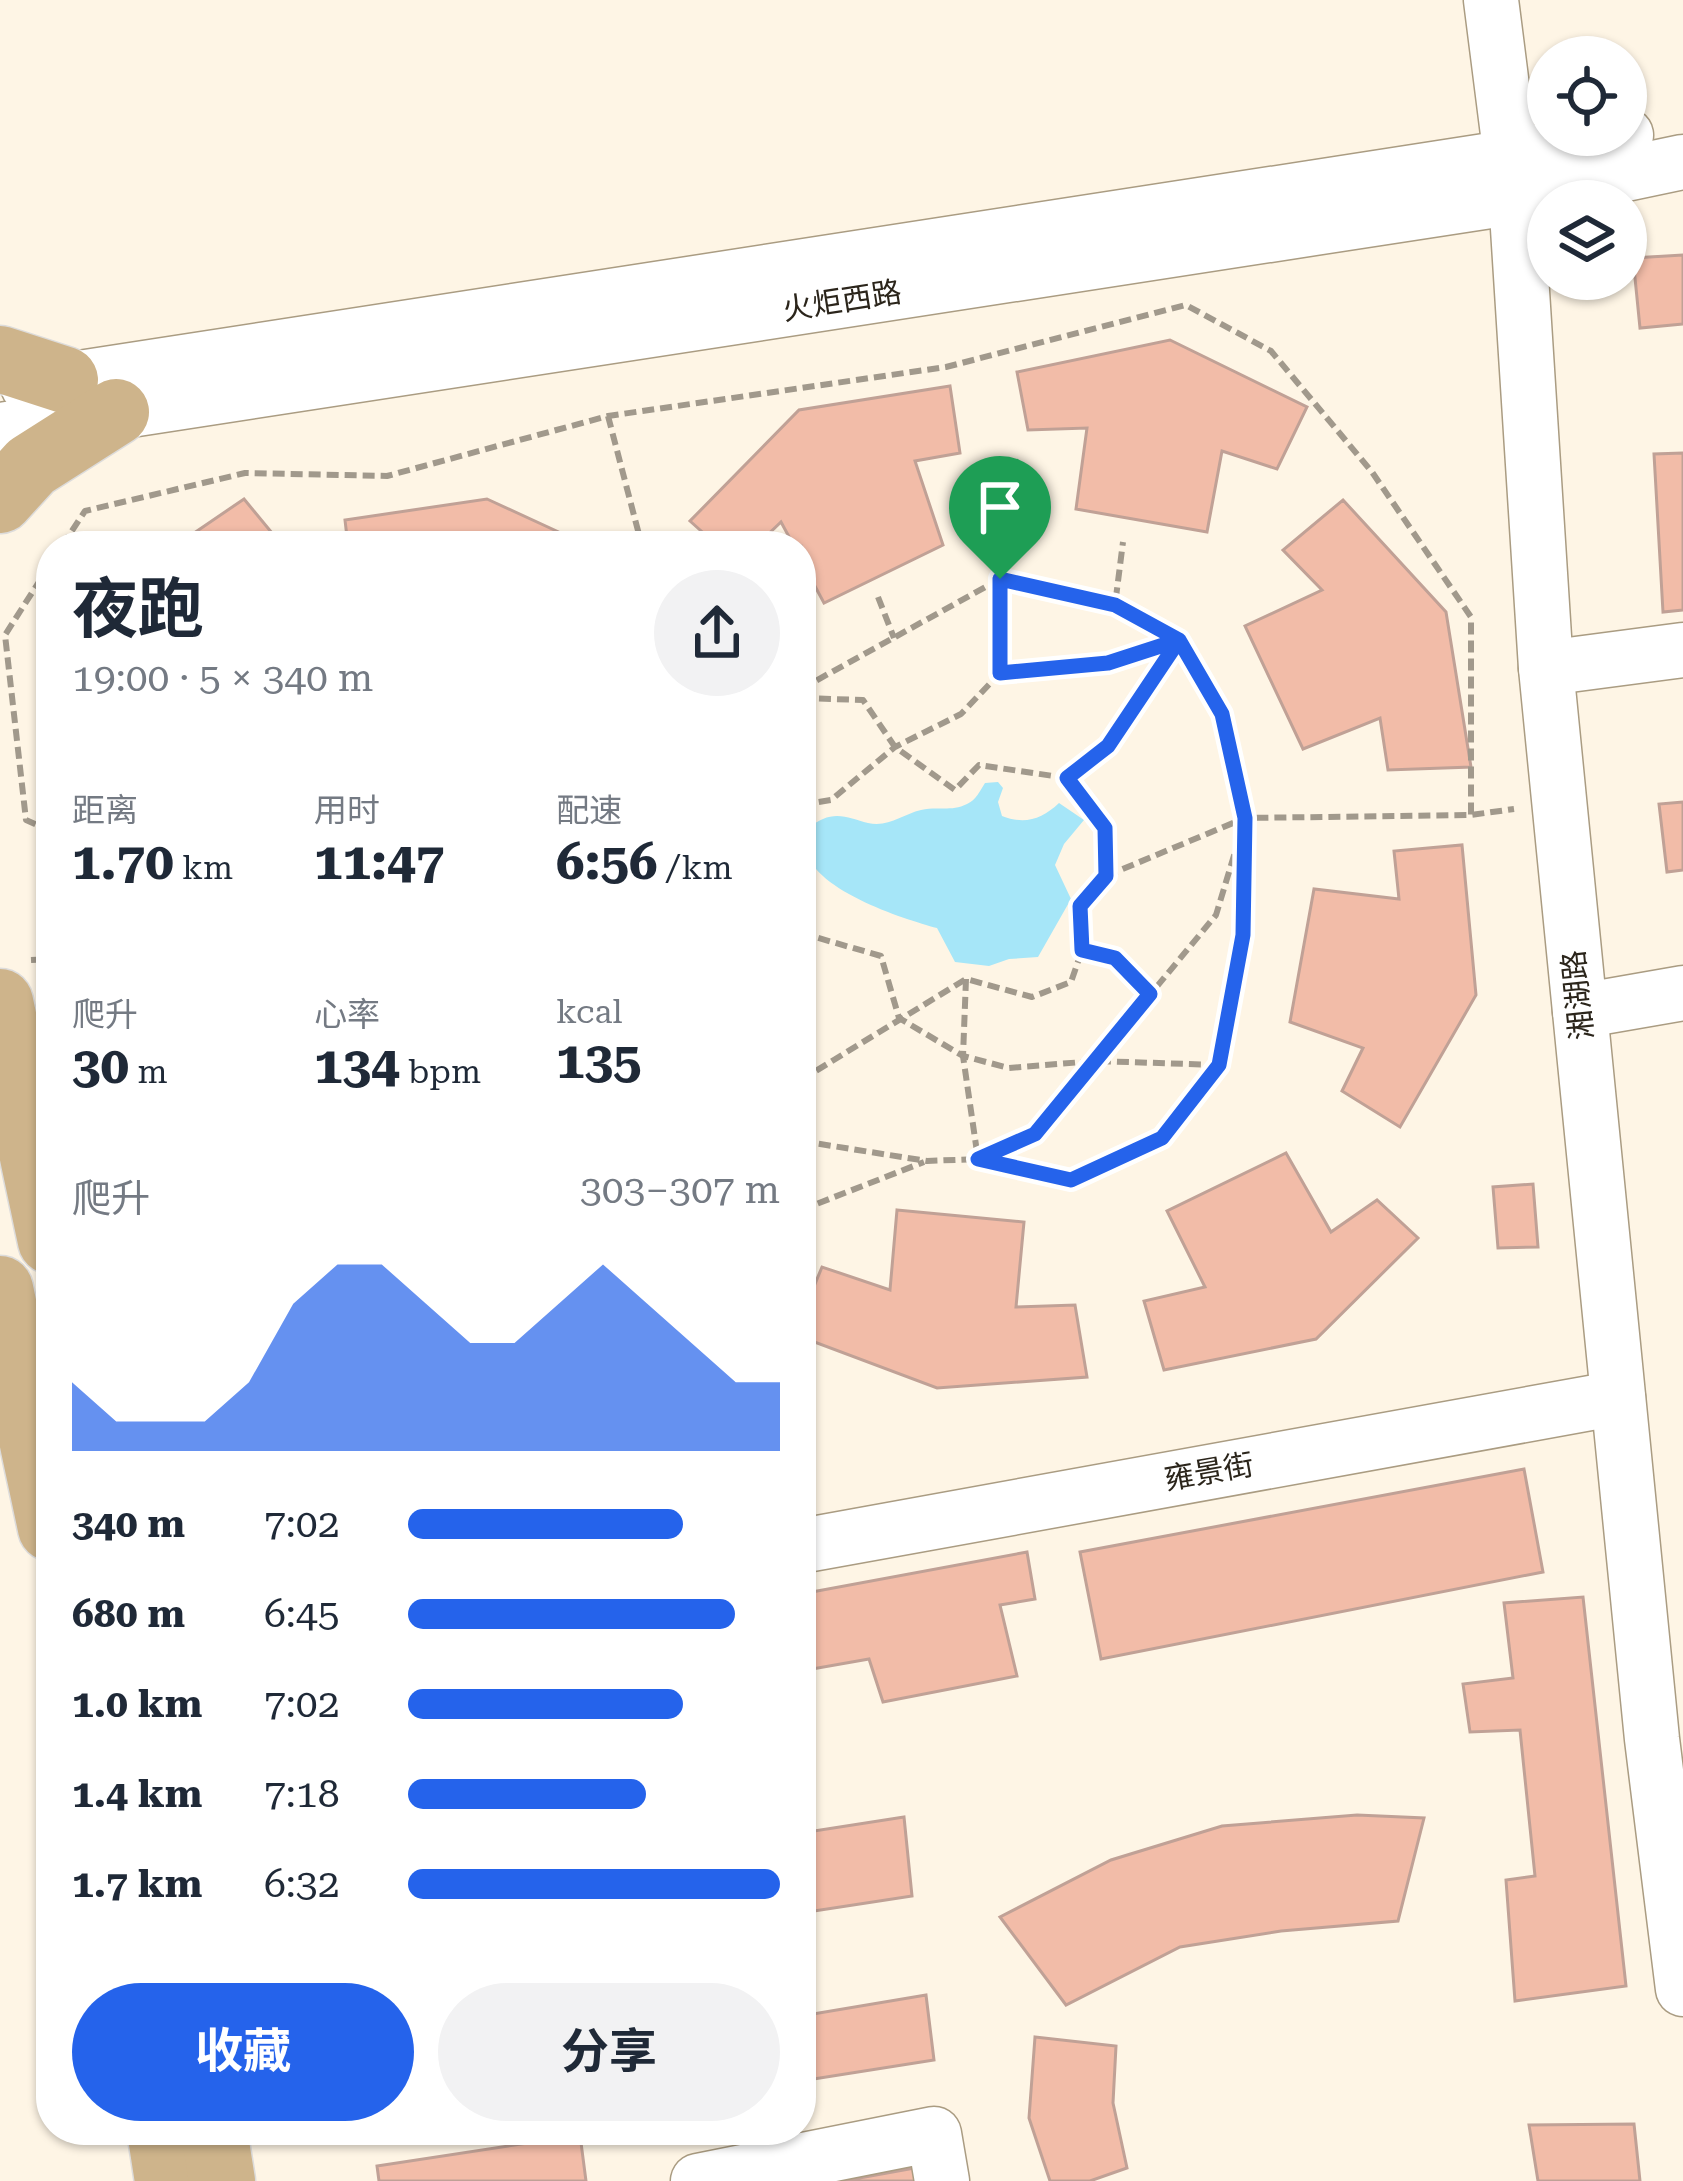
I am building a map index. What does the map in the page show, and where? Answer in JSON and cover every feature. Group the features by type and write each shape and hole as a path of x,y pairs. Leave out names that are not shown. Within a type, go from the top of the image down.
{"main road":[{"path":"0,358 90,396 0,500"},
{"path":"0,1002 36,1171"},
{"path":"0,1289 36,1458"},
{"path":"162,2145 168,2181"},
{"path":"216,2145 222,2181"}],"street":[{"name":"湘湖路","path":"1491,0 1514,177 1559,804 1618,1398 1667,1734 1683,1989"},
{"name":"火炬西路","path":"1647,131 1683,124"},
{"name":"火炬西路","path":"1514,177 1570,156"},
{"name":"火炬西路","path":"0,391 90,396 1514,177 1683,162"},
{"name":"火炬西路","path":"0,430 90,396"},
{"path":"1546,668 1683,650"},
{"path":"1580,1011 1683,993"},
{"name":"雍景街","path":"816,1543 1618,1398"},
{"path":"698,2181 934,2134 942,2181"}],"path":[{"path":"72,531 85,511 245,473 387,476 608,416 946,367 1186,305 1271,351 1372,472 1471,617 1471,814"},
{"path":"608,416 638,531"},
{"path":"1115,605 1124,542"},
{"path":"1000,579 1000,673"},
{"path":"816,681 1000,579 1115,605 1179,640 1222,714 1245,818 1243,935 1219,1065 1162,1138 1071,1180 978,1159 928,1161 816,1143"},
{"path":"36,586 5,635 26,820 36,824"},
{"path":"878,597 894,638"},
{"path":"816,802 831,800 895,747 961,714 1000,673 1108,663 1179,640"},
{"path":"1067,778 1108,746 1179,640"},
{"path":"816,698 863,700 895,747 955,790 979,765 1067,778 1105,828 1106,876"},
{"path":"816,1071 966,979 1032,997 1071,982 1082,950 1080,906 1106,876 1245,818 1471,814 1559,804"},
{"path":"978,1159 1035,1134 1216,915 1245,818"},
{"path":"816,936 881,956 899,1018 963,1056 1009,1068 1095,1061 1219,1065"},
{"path":"1082,950 1115,958 1150,994"},
{"path":"966,979 963,1056 978,1159"},
{"path":"816,1204 928,1161"}],"water":[{"path":"998,782 1003,788 998,802 1002,816 1033,819 1059,803 1084,820 1064,844 1055,865 1071,899 1038,957 989,966 955,962 937,928 855,897 816,868 816,824 823,819 840,816 882,824 921,810 961,806 973,800 985,783"}],"building":[{"path":"1683,255 1683,324 1640,328 1637,300 1647,300 1647,257"},
{"path":"1170,340 1307,407 1277,469 1222,451 1207,532 1076,509 1087,428 1028,430 1017,372"},
{"path":"950,386 960,453 915,461 943,545 824,603 816,588 816,531 786,531 781,522 772,531 701,531 690,521 799,410"},
{"path":"1683,453 1683,610 1663,612 1654,454"},
{"path":"244,499 270,531 197,531"},
{"path":"487,499 556,531 346,531 345,520"},
{"path":"1343,500 1446,612 1471,767 1388,770 1380,718 1303,749 1245,626 1322,590 1283,550"},
{"path":"1683,802 1683,870 1667,872 1659,804"},
{"path":"1462,845 1476,995 1400,1127 1342,1091 1363,1048 1290,1022 1314,889 1399,899 1394,851"},
{"path":"1286,1153 1331,1232 1377,1200 1418,1238 1316,1339 1164,1370 1144,1301 1205,1287 1167,1211"},
{"path":"1533,1184 1538,1247 1498,1248 1493,1187"},
{"path":"897,1210 1024,1222 1016,1307 1075,1305 1087,1377 937,1388 816,1343 816,1282 822,1267 890,1290"},
{"path":"1524,1469 1543,1572 1101,1659 1080,1552"},
{"path":"1027,1552 1035,1599 1000,1605 1017,1676 883,1702 869,1659 816,1668 816,1591"},
{"path":"1583,1597 1626,1986 1515,2001 1506,1880 1535,1876 1520,1730 1470,1732 1463,1684 1513,1678 1504,1603"},
{"path":"1357,1815 1424,1818 1398,1921 1281,1931 1180,1947 1066,2005 1000,1917 1111,1860 1222,1826"},
{"path":"904,1817 912,1896 816,1911 816,1831"},
{"path":"926,1995 934,2060 816,2079 816,2013"},
{"path":"1035,2037 1116,2046 1113,2103 1127,2168 1090,2181 1050,2181 1029,2118"},
{"path":"1634,2124 1640,2181 1538,2181 1529,2125"},
{"path":"515,2145 581,2145 586,2181 379,2181 377,2166"},
{"path":"931,2165 934,2181 843,2181"}],"route":[{"path":"1000,579 1000,673 1108,663 1179,640 1108,746 1067,778 1105,828 1106,876 1080,906 1082,950 1115,958 1150,994 1035,1134 978,1159 1071,1180 1162,1138 1219,1065 1243,935 1245,818 1222,714 1179,640 1115,605 1000,579"}]}
